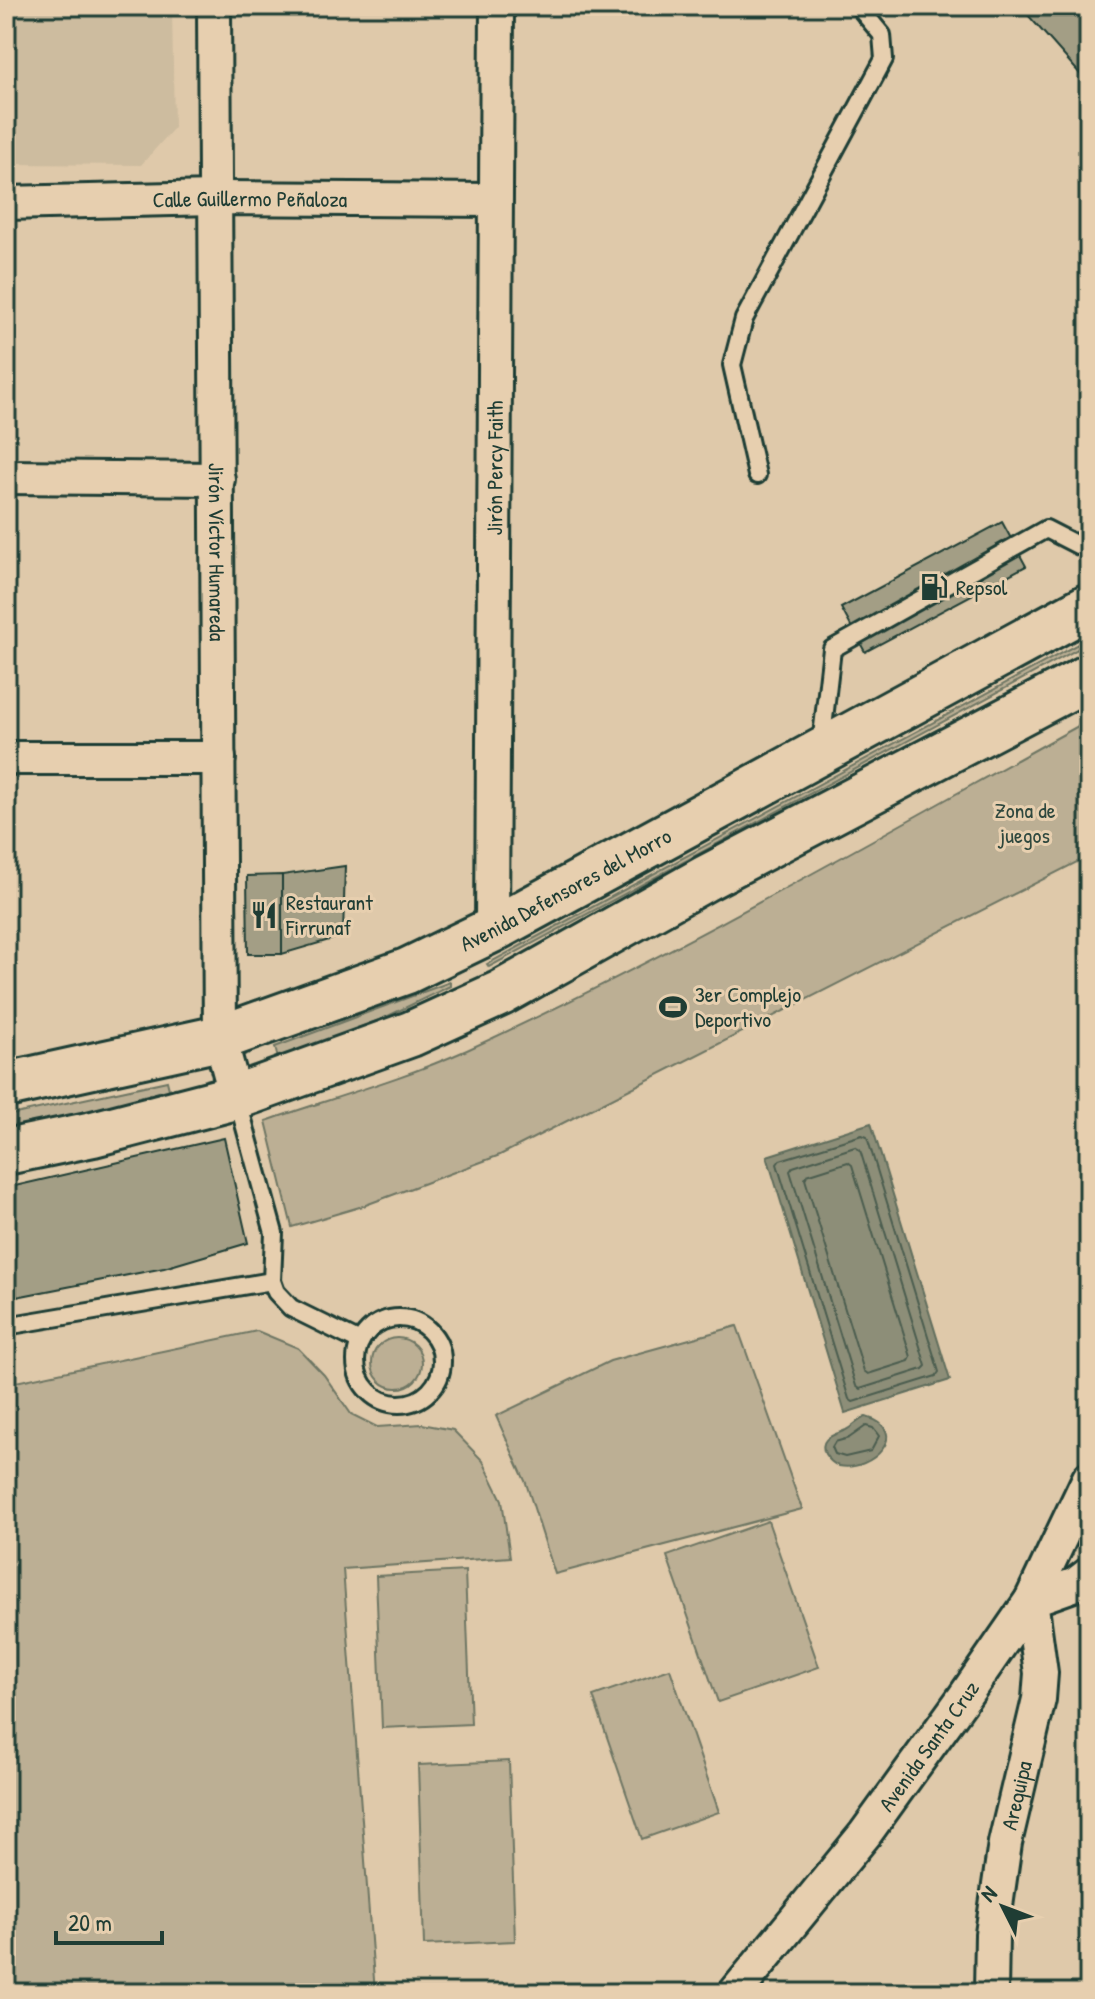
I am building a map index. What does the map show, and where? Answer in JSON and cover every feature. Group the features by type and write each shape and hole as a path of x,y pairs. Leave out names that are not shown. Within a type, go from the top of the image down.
{"main road":[{"name":"Avenida Defensores del Morro","path":"6,1085 220,1038 407,971 492,930 1089,606"},
{"path":"6,1152 93,1134 236,1097 411,1034 501,993 706,878 1089,677"}],"street":[{"name":"Jirón Víctor Humareda","path":"214,6 220,1038 236,1097"},
{"name":"Jirón Percy Faith","path":"492,930 497,6"},
{"name":"Calle Guillermo Peñaloza","path":"6,203 214,198 495,200"},
{"path":"6,477 218,479"},
{"path":"6,758 219,758"},
{"name":"Avenida Santa Cruz","path":"735,1993 865,1834 1031,1600 1089,1478"},
{"path":"1031,1600 1076,1584 1089,1574"},
{"name":"Arequipa","path":"991,1993 992,1934 1005,1843 1039,1699 1041,1673 1031,1600"}],"lane":[{"path":"757,475 732,365 744,319 884,59 882,35 858,6"},
{"path":"821,752 832,649 1046,529 1089,551"},
{"path":"236,1097 274,1233 272,1281 276,1292 291,1308 360,1342"},
{"path":"6,1326 272,1281"},
{"path":"395,1318 410,1319 423,1325 440,1348 442,1363 439,1377 421,1399 394,1405 380,1401 369,1393 356,1369 360,1342 380,1322 395,1318"}],"shaded area":[{"path":"6,6 172,6 174,128 141,165 6,164"}],"green space":[{"path":"1089,638 1089,643 489,967 487,964"},
{"name":"3er Complejo Deportivo","path":"1089,720 1089,856 500,1155 363,1206 292,1227 266,1121 418,1070 546,1012 781,891"},
{"path":"450,982 450,986 384,1018 278,1059 275,1047"},
{"path":"167,1081 170,1093 71,1119 6,1130 6,1116"},
{"path":"737,1326 802,1509 555,1574 526,1483 496,1416 610,1361"},
{"path":"257,1331 298,1348 324,1375 351,1414 377,1427 422,1424 453,1430 483,1461 502,1500 510,1557 343,1569 375,1993 6,1993 6,1384"},
{"path":"387,1339 407,1339 421,1353 421,1373 407,1387 387,1387 373,1373 373,1353"},
{"path":"768,1521 819,1667 718,1702 667,1556"},
{"path":"465,1571 471,1724 382,1728 376,1576"},
{"path":"670,1669 719,1812 642,1839 593,1696"},
{"path":"509,1761 515,1941 424,1945 418,1765"}],"water":[{"path":"871,1123 950,1380 845,1413 767,1156"},
{"path":"866,1417 880,1423 886,1431 887,1440 882,1449 864,1463 839,1466 833,1463 823,1448 826,1440"}],"building":[{"path":"1020,6 1086,6 1089,9 1089,84"},
{"name":"Repsol","path":"1002,522 1026,566 865,652 841,608"},
{"path":"345,866 343,936 282,954 282,875"},
{"name":"Restaurant Firrunaf","path":"282,875 282,954 248,954 247,876"},
{"path":"224,1138 248,1243 164,1268 6,1299 6,1188"}],"place":[{"name":"Repsol","path":"934,587"},
{"name":"Restaurant Firrunaf","path":"264,915"},
{"name":"3er Complejo Deportivo","path":"673,1007"}],"park label":[{"name":"Zona de juegos","path":"1025,822"}]}
